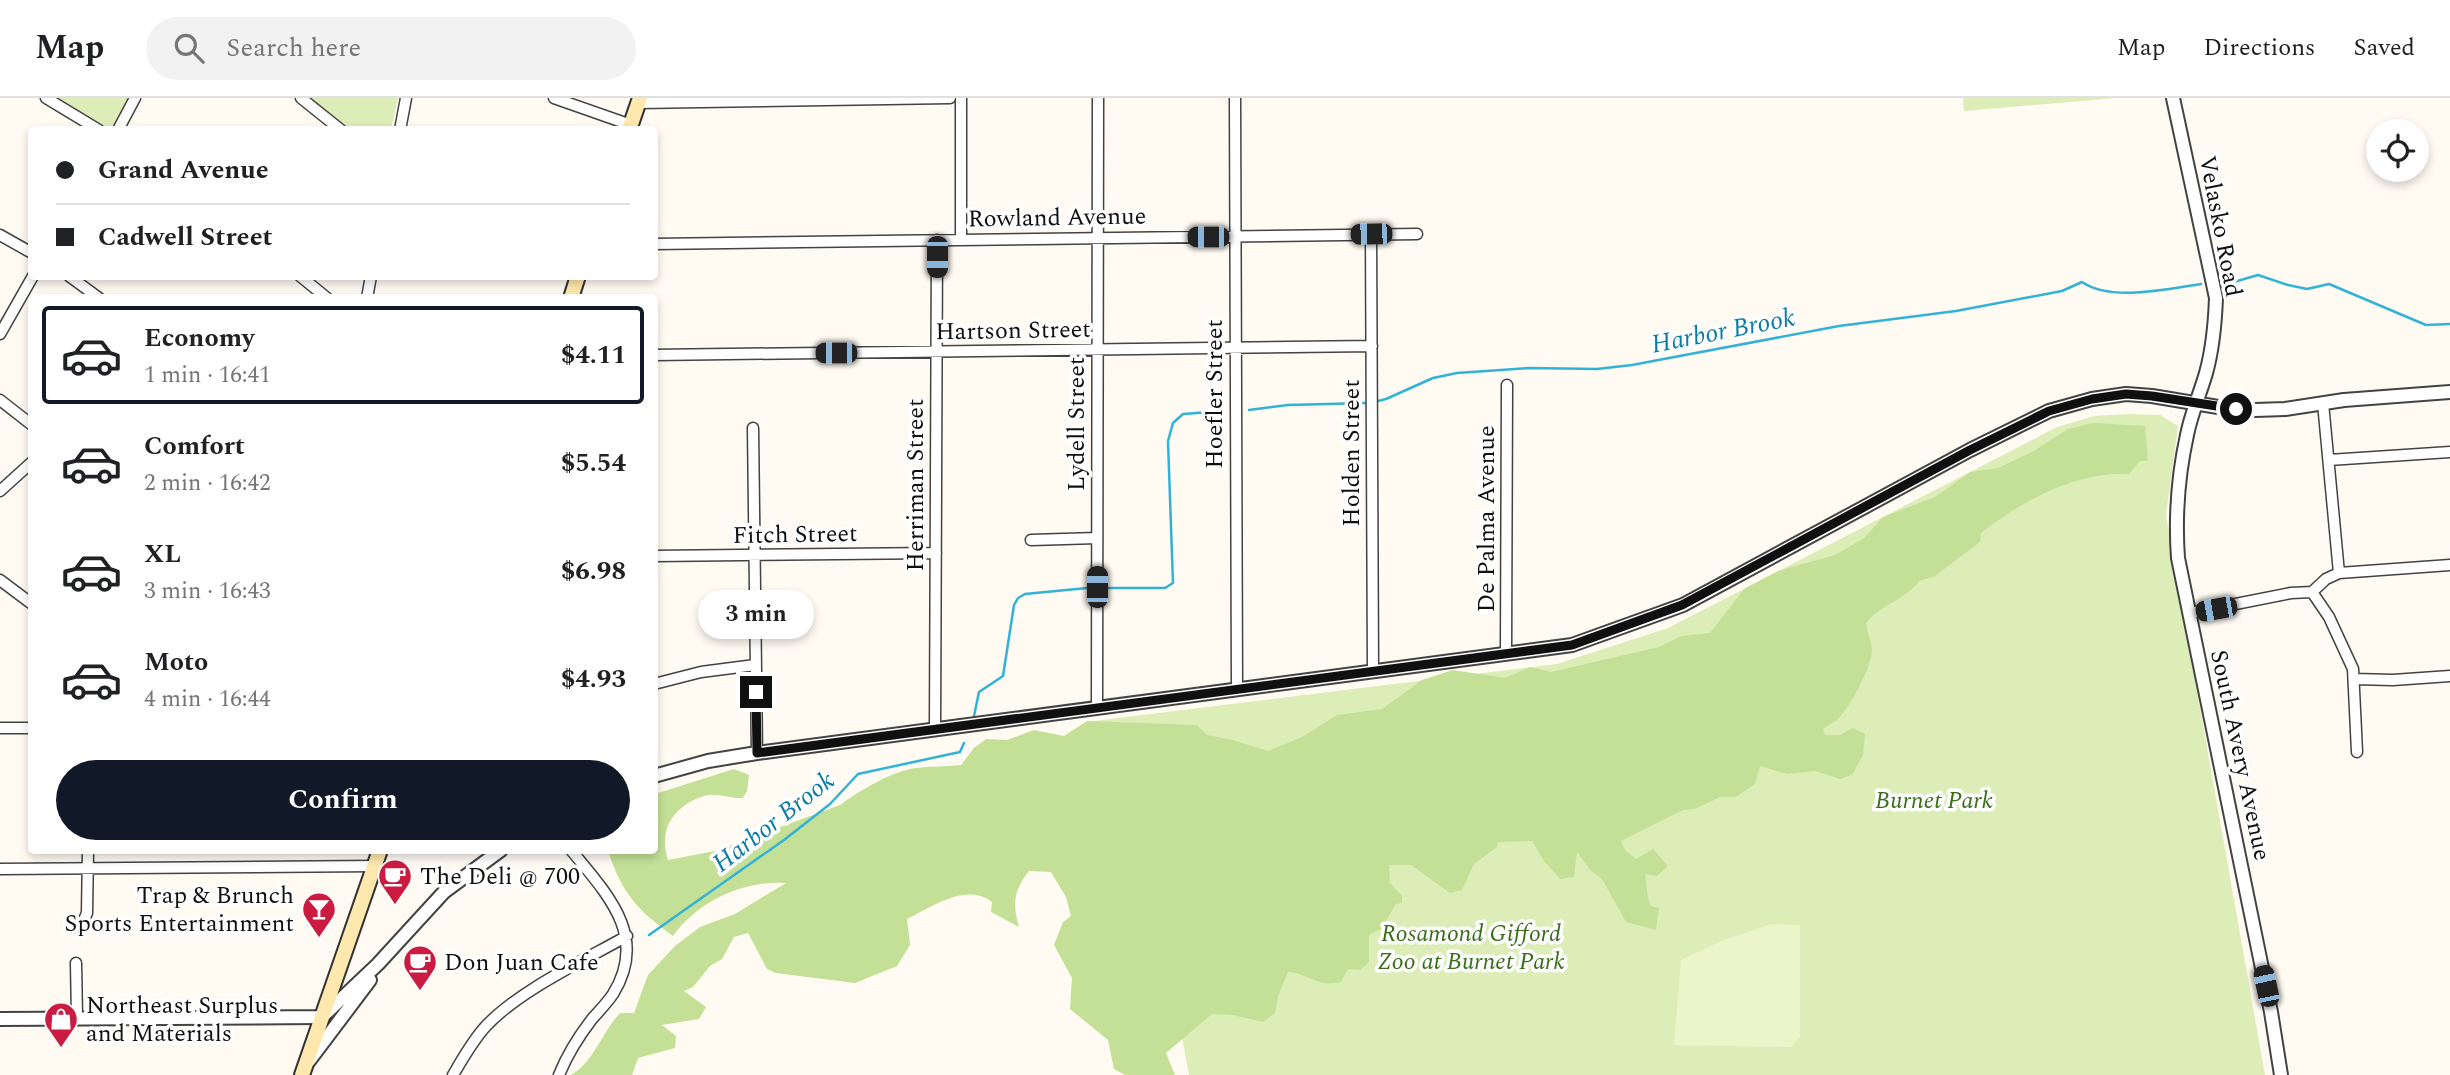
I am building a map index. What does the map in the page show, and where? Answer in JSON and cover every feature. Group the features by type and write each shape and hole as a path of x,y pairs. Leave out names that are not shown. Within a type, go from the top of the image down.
{"main road":[{"path":"630,126 639,101"},
{"path":"304,1070 379,854"}],"street":[{"path":"46,98 92,126"},
{"path":"120,126 135,98"},
{"path":"301,98 336,126"},
{"path":"401,126 406,98"},
{"path":"554,98 627,126"},
{"path":"639,101 950,98"},
{"path":"961,98 961,240"},
{"name":"Lydell Street","path":"1097,708 1098,98"},
{"name":"Hoefler Street","path":"1235,98 1237,689"},
{"name":"Velasko Road","path":"2173,98 2216,298 2213,340 2197,403"},
{"name":"Holden Street","path":"1371,234 1373,671"},
{"name":"Rowland Avenue","path":"658,244 1417,234"},
{"path":"0,235 28,251"},
{"name":"Herriman Street","path":"935,729 937,240"},
{"path":"0,334 31,280"},
{"path":"74,280 94,294"},
{"path":"305,280 322,294"},
{"name":"Hartson Street","path":"658,355 1372,346"},
{"name":"De Palma Avenue","path":"1506,654 1507,385"},
{"path":"658,775 708,761 757,753 1572,645 1682,605 2049,411 2092,399 2126,394 2255,410 2450,392"},
{"path":"0,400 28,422"},
{"name":"South Avery Avenue","path":"2197,403 2187,432 2180,468 2175,522 2178,558 2272,1012 2281,1075"},
{"path":"2323,403 2339,573"},
{"path":"753,428 757,753"},
{"path":"2329,460 2450,452"},
{"path":"0,491 28,466"},
{"path":"1031,540 1097,538"},
{"name":"Fitch Street","path":"658,556 936,553"},
{"path":"2190,614 2291,593 2312,592 2326,579 2339,573 2450,565"},
{"path":"0,580 28,601"},
{"path":"2312,592 2329,617 2353,669 2357,752"},
{"path":"658,683 692,674 755,665"},
{"path":"2354,679 2450,676"},
{"path":"0,728 28,728"},
{"path":"80,929 88,913 88,854"},
{"path":"0,1019 322,1017 378,964 444,892 496,854"},
{"path":"559,1075 572,1049 612,995 622,974 626,936 619,916 574,854"},
{"path":"0,869 375,866"},
{"path":"453,1075 486,1026 506,1009 626,936"},
{"path":"76,963 77,1017"},
{"path":"304,1070 375,972 378,964"}],"green space":[{"path":"58,98 130,98 115,125 106,126"},
{"path":"308,98 398,98 392,126 346,126"},
{"path":"1963,98 2115,98 1964,111"},
{"name":"Burnet Park","path":"2160,415 2178,426 2166,515 2265,1075 1189,1075 1181,1032 1198,850 1094,721 1557,664 1668,628 2057,427 2094,416"},
{"path":"2093,423 2145,426 2148,461 2140,461 2129,474 2089,477 2032,499 1981,533 1980,542 1935,576 1919,581 1866,623 1872,650 1868,666 1848,707 1837,720 1823,729 1825,735 1840,735 1853,728 1865,734 1863,755 1852,775 1840,779 1815,771 1787,774 1760,766 1755,784 1736,797 1720,797 1695,809 1683,810 1621,841 1625,850 1636,859 1653,849 1668,866 1657,876 1645,874 1651,906 1659,908 1656,930 1626,922 1602,879 1591,871 1577,852 1574,877 1560,879 1544,861 1532,841 1498,842 1497,847 1474,864 1462,890 1450,893 1411,865 1389,865 1390,883 1402,896 1402,903 1396,904 1381,929 1369,935 1369,962 1360,970 1348,969 1341,982 1333,983 1319,982 1288,972 1278,996 1275,1013 1263,1022 1233,1015 1212,1014 1166,1053 1175,1075 1125,1075 1114,1069 1108,1040 1070,1009 1072,978 1054,945 1063,922 1071,916 1066,897 1051,872 1029,871 1020,884 1016,897 1015,911 1019,927 991,912 992,902 982,896 960,895 907,919 910,945 897,966 855,983 776,973 767,969 748,933 734,937 722,959 710,966 693,987 684,991 706,1007 699,1019 662,1025 676,1036 675,1048 638,1058 632,1075 571,1075 586,1063 620,1013 634,1013 648,975 675,946 700,927 735,914 786,883 754,885 723,895 695,913 673,936 632,900 609,854 658,854 658,793 734,769 749,775 747,791 743,798 704,796 693,800 676,813 665,839 668,860 715,851 840,805 897,773 916,768 961,765 974,748 986,739 1007,740 1034,730 1064,736 1087,721 1197,725 1207,735 1268,751 1302,737 1337,715 1382,709 1422,680 1453,670 1505,678 1530,667 1551,672 1659,647 1681,636 1710,633 1744,589 1778,571 1835,555 1864,538 1883,517 1935,497 1970,472 1998,468 2034,451 2068,429"},
{"path":"1771,924 1800,925 1800,1037 1791,1047 1674,1045 1681,960 1721,941"}],"waterway":[{"name":"Harbor Brook","path":"2227,284 2258,275 2307,289 2329,284 2426,325 2450,324"},
{"name":"Harbor Brook","path":"1374,402 1433,378 1457,373 1529,368 1597,369 1632,365 1839,326 1956,311 2062,291 2082,282 2094,288 2123,293 2201,284"},
{"name":"Harbor Brook","path":"1249,410 1288,405 1367,403"},
{"name":"Harbor Brook","path":"1106,588 1165,588 1173,583 1168,441 1173,423 1183,414 1224,411"},
{"name":"Harbor Brook","path":"974,716 979,692 1003,676 1014,605 1018,598 1025,594 1087,588"},
{"name":"Harbor Brook","path":"649,935 784,840 830,804 858,774 960,752 964,743"}],"place":[{"name":"The Deli @ 700","path":"395,906"},
{"name":"Trap & Brunch Sports Entertainment","path":"319,939"},
{"name":"Don Juan Cafe","path":"420,992"},
{"name":"Northeast Surplus and Materials","path":"61,1049"}],"route":[{"path":"756,692 757,753 1572,645 1682,605 1970,450 2049,411 2092,399 2126,394 2236,409"}],"park label":[{"name":"Rosamond Gifford Zoo at Burnet Park","path":"1471,947"}]}
